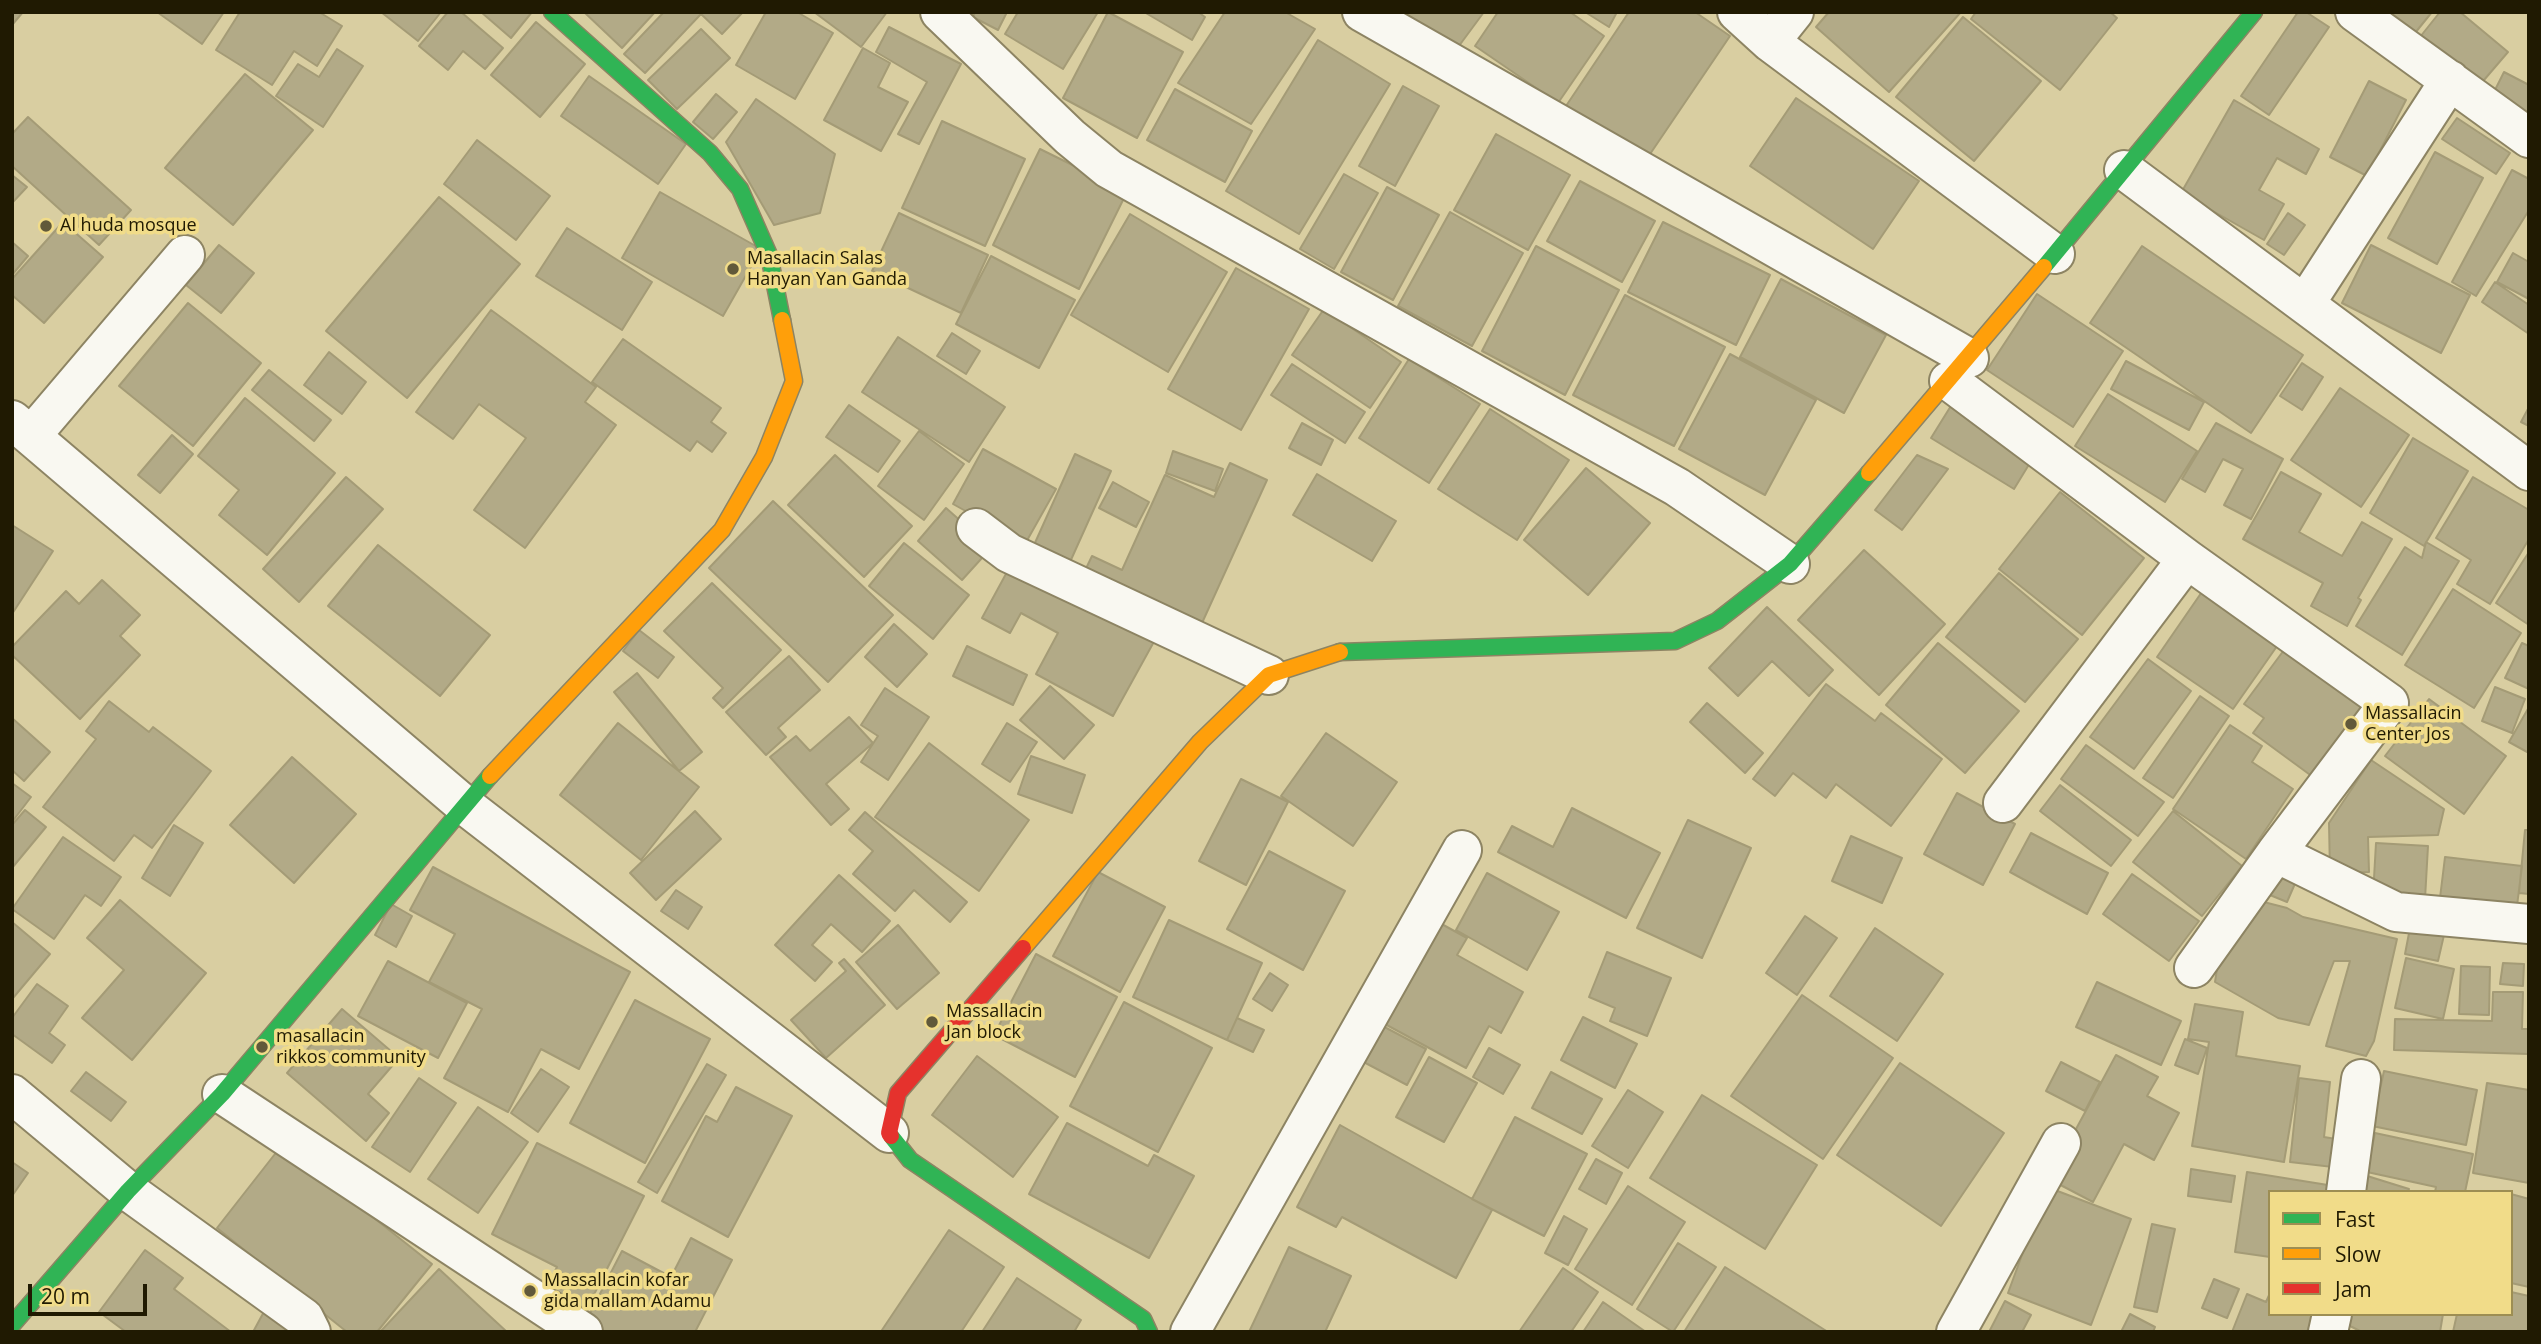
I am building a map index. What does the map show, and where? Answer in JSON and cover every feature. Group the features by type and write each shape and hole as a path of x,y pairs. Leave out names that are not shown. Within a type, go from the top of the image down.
{"street":[{"path":"12,1325 128,1191 222,1094 463,804 722,530 764,457 794,381 769,255 740,189 710,153 552,12"},
{"path":"940,12 1070,136 1109,169 1677,486 1790,564"},
{"path":"1362,12 1959,369 2187,559 2389,703 2276,853 2194,968"},
{"path":"1737,12 1770,42 2054,254"},
{"path":"1770,42 1794,12"},
{"path":"889,1133 898,1093 1200,742 1269,676 1345,650 1675,641 1717,621 1790,564 1959,369 2254,12"},
{"path":"2355,12 2529,138"},
{"path":"2305,304 2451,80"},
{"path":"2124,170 2529,471"},
{"path":"185,255 21,428 463,804 889,1133 909,1160 1143,1319 1149,1332"},
{"path":"976,528 1009,553 1269,676"},
{"path":"2003,803 2187,559"},
{"path":"1190,1332 1462,850"},
{"path":"2276,853 2396,912 2529,924"},
{"path":"2346,1190 2361,1079"},
{"path":"12,1094 128,1191 304,1318 311,1332"},
{"path":"222,1094 583,1332"},
{"path":"1956,1332 2061,1143"}],"building":[{"path":"12,12 23,12 12,25"},
{"path":"157,12 224,12 202,44"},
{"path":"240,12 319,12 342,26 317,66 294,51 272,85 216,50"},
{"path":"381,12 441,12 418,41"},
{"path":"448,12 461,12 503,48 485,69 463,51 448,70 419,46"},
{"path":"481,12 532,12 511,38"},
{"path":"584,12 655,12 622,48"},
{"path":"664,12 743,12 722,34 701,14 645,73 624,54"},
{"path":"766,12 797,12 833,33 795,99 736,65"},
{"path":"814,12 887,12 861,47"},
{"path":"975,12 1007,12 998,30 973,17"},
{"path":"1018,12 1098,12 1063,69 1005,34"},
{"path":"1108,12 1183,52 1137,138 1063,98"},
{"path":"1144,12 1198,12 1205,17 1192,40"},
{"path":"1225,12 1285,12 1315,29 1251,124 1178,83"},
{"path":"1399,12 1484,12 1453,54"},
{"path":"1498,12 1570,12 1604,36 1558,103 1475,46"},
{"path":"1585,12 1617,12 1609,27"},
{"path":"1629,12 1695,12 1730,36 1646,160 1566,106"},
{"path":"1829,12 1961,12 1889,92 1816,27"},
{"path":"1976,12 2110,12 2117,18 2060,90 1971,19"},
{"path":"2298,12 2306,12 2329,27 2269,115 2241,96"},
{"path":"2380,12 2432,12 2411,38"},
{"path":"2440,12 2460,12 2508,52 2478,87 2420,37"},
{"path":"1963,17 2041,81 1974,161 1896,97"},
{"path":"536,22 585,64 540,117 491,75"},
{"path":"889,27 961,64 919,144 898,134 927,82 876,52"},
{"path":"701,29 730,58 677,109 648,80"},
{"path":"1318,40 1390,84 1299,234 1226,191"},
{"path":"863,48 890,63 878,87 908,102 881,151 824,120"},
{"path":"337,49 363,66 323,127 276,96 298,64 319,77"},
{"path":"2504,72 2529,85 2529,121 2490,100"},
{"path":"245,74 313,130 233,225 165,168"},
{"path":"589,76 686,144 658,184 561,116"},
{"path":"2369,81 2406,100 2367,176 2330,157"},
{"path":"1403,86 1439,106 1395,186 1359,166"},
{"path":"1175,89 1252,131 1225,182 1147,140"},
{"path":"716,94 737,112 713,139 693,122"},
{"path":"1796,98 1919,181 1873,249 1750,166"},
{"path":"756,99 835,154 820,213 774,225 726,142"},
{"path":"2234,100 2319,149 2306,174 2277,158 2259,190 2284,204 2264,240 2181,193"},
{"path":"28,117 131,210 99,245 12,166 12,134"},
{"path":"2457,118 2510,153 2496,174 2442,139"},
{"path":"942,121 1025,159 985,246 902,208"},
{"path":"1496,134 1570,175 1528,250 1454,210"},
{"path":"477,140 550,196 516,240 444,184"},
{"path":"1040,149 1127,192 1079,289 993,245"},
{"path":"2435,152 2483,178 2437,264 2388,238"},
{"path":"2512,170 2529,179 2529,210 2476,296 2452,282"},
{"path":"1344,174 1378,193 1334,269 1300,249"},
{"path":"12,175 27,187 12,203"},
{"path":"1580,181 1655,221 1622,282 1547,241"},
{"path":"1387,187 1439,215 1393,300 1341,272"},
{"path":"660,192 761,249 723,316 622,258"},
{"path":"439,197 520,264 407,398 326,331"},
{"path":"1450,212 1523,253 1472,346 1398,306"},
{"path":"899,213 988,255 961,313 872,271"},
{"path":"2288,213 2305,225 2284,255 2267,244"},
{"path":"1130,214 1227,272 1168,372 1071,315"},
{"path":"63,222 103,257 44,323 12,295 12,279"},
{"path":"1663,222 1770,275 1736,345 1628,292"},
{"path":"567,228 652,282 622,330 536,276"},
{"path":"12,242 28,256 12,275"},
{"path":"219,245 254,273 221,313 186,285"},
{"path":"2371,245 2470,295 2441,353 2342,303"},
{"path":"1536,246 1619,290 1565,395 1482,351"},
{"path":"2142,246 2303,355 2251,433 2090,323"},
{"path":"2513,253 2529,262 2529,299 2497,282"},
{"path":"991,256 1075,300 1039,368 956,324"},
{"path":"1236,268 1309,309 1241,430 1168,389"},
{"path":"1781,279 1886,335 1844,413 1740,357"},
{"path":"2495,282 2529,305 2529,334 2482,302"},
{"path":"2037,294 2123,351 2073,427 1987,370"},
{"path":"1625,295 1725,347 1674,446 1573,395"},
{"path":"188,303 261,363 193,446 119,386"},
{"path":"1324,309 1401,362 1370,408 1292,355"},
{"path":"491,310 596,387 585,402 616,425 525,548 474,510 526,438 479,404 453,439 416,412"},
{"path":"952,333 980,351 966,374 937,356"},
{"path":"898,337 1005,407 969,462 862,392"},
{"path":"623,339 721,408 711,422 726,433 712,452 697,441 690,451 592,382"},
{"path":"329,352 366,382 342,414 304,385"},
{"path":"1730,354 1816,400 1765,495 1679,449"},
{"path":"1409,359 1480,404 1429,483 1359,438"},
{"path":"2126,361 2204,402 2189,430 2111,389"},
{"path":"2302,363 2323,377 2302,410 2280,396"},
{"path":"1292,364 1365,412 1345,443 1271,395"},
{"path":"269,370 331,420 314,441 252,390"},
{"path":"2340,388 2409,435 2361,507 2291,460"},
{"path":"2108,394 2197,451 2165,502 2075,446"},
{"path":"245,398 335,473 267,555 219,515 239,490 198,456"},
{"path":"1954,401 2036,453 2014,489 1931,438"},
{"path":"849,405 900,441 878,472 826,437"},
{"path":"2529,407 2529,426 2521,422"},
{"path":"1490,409 1569,460 1517,540 1438,489"},
{"path":"1302,423 1333,440 1321,465 1289,448"},
{"path":"2216,423 2283,459 2251,519 2224,505 2243,469 2223,459 2205,492 2182,479"},
{"path":"919,431 964,464 924,520 878,486"},
{"path":"172,435 193,454 160,493 138,475"},
{"path":"2413,438 2468,471 2424,546 2370,513"},
{"path":"983,449 1056,489 1025,544 953,504"},
{"path":"1173,451 1223,469 1215,491 1166,473"},
{"path":"1075,454 1111,471 1070,562 1034,545"},
{"path":"835,455 912,526 864,577 788,505"},
{"path":"1917,455 1948,469 1902,530 1875,510"},
{"path":"1230,463 1267,480 1197,634 1080,581 1092,556 1122,570 1165,475 1214,497"},
{"path":"1586,468 1650,523 1588,595 1524,540"},
{"path":"2281,472 2321,494 2299,532 2342,556 2362,522 2392,539 2358,598 2361,600 2347,626 2311,606 2323,583 2243,539"},
{"path":"1317,474 1396,521 1372,561 1293,515"},
{"path":"346,477 383,509 299,602 263,569"},
{"path":"2473,477 2529,510 2529,539 2490,604 2457,584 2471,560 2436,538"},
{"path":"1113,482 1149,502 1136,527 1099,508"},
{"path":"2060,492 2144,558 2082,635 1999,569"},
{"path":"773,501 893,615 828,682 709,568"},
{"path":"946,508 991,548 962,580 918,541"},
{"path":"12,525 53,551 12,614"},
{"path":"2426,542 2459,561 2402,655 2356,626 2405,547 2422,558"},
{"path":"904,543 969,595 933,639 869,586"},
{"path":"378,545 490,635 440,696 328,606"},
{"path":"1864,550 1945,624 1879,695 1798,620"},
{"path":"2529,552 2529,625 2496,603"},
{"path":"1013,561 1156,638 1113,716 1036,674 1058,633 1021,613 1010,633 982,618"},
{"path":"1999,573 2078,639 2025,702 1946,637"},
{"path":"102,580 140,615 120,636 140,655 80,719 12,655 12,647 66,591 79,604"},
{"path":"712,583 781,650 723,708 713,698 723,688 664,631"},
{"path":"2206,586 2282,639 2233,709 2157,657"},
{"path":"2453,589 2521,633 2474,708 2405,665"},
{"path":"1767,607 1833,670 1809,696 1772,661 1738,696 1709,668"},
{"path":"894,624 927,654 897,687 865,657"},
{"path":"639,630 674,657 658,678 623,651"},
{"path":"1938,643 2019,711 1965,773 1886,705"},
{"path":"2522,643 2529,646 2529,689 2505,678"},
{"path":"967,646 1027,675 1013,705 953,676"},
{"path":"2287,646 2366,703 2313,777 2253,733 2264,718 2244,704"},
{"path":"789,656 820,690 778,728 786,737 766,755 726,712"},
{"path":"2148,659 2191,691 2134,769 2090,737"},
{"path":"637,673 702,752 679,771 614,692"},
{"path":"1826,684 1875,721 1881,713 1942,759 1891,826 1836,784 1826,798 1793,773 1775,796 1753,779"},
{"path":"1050,686 1094,725 1064,759 1020,720"},
{"path":"2495,687 2525,699 2512,733 2482,721"},
{"path":"885,688 929,717 888,780 861,762 878,736 861,725"},
{"path":"2200,696 2229,716 2173,798 2143,778"},
{"path":"2429,699 2506,756 2464,814 2385,756"},
{"path":"109,701 149,732 153,727 211,771 152,848 134,835 114,861 43,807 96,739 86,731"},
{"path":"1707,703 1763,753 1745,773 1690,722"},
{"path":"2529,707 2529,753 2509,742"},
{"path":"849,717 873,743 826,784 849,809 831,825 770,757 796,736 810,751"},
{"path":"12,718 50,752 24,781 12,770"},
{"path":"618,723 699,787 641,860 560,795"},
{"path":"1007,723 1037,742 1010,782 982,764"},
{"path":"2230,725 2262,746 2252,762 2293,789 2246,859 2173,809"},
{"path":"1326,733 1397,782 1353,846 1281,796"},
{"path":"929,743 1029,820 979,891 875,817"},
{"path":"2086,745 2164,802 2138,836 2061,779"},
{"path":"1031,756 1085,775 1072,813 1018,794"},
{"path":"292,757 356,814 294,883 230,825"},
{"path":"2371,760 2444,809 2438,835 2368,837 2369,872 2330,873 2329,823"},
{"path":"1241,779 1288,802 1246,885 1199,861"},
{"path":"12,783 31,797 12,822"},
{"path":"2060,785 2131,840 2111,866 2040,811"},
{"path":"1957,793 2015,824 1983,885 1924,854"},
{"path":"1572,808 1660,853 1626,918 1498,852 1512,826 1553,847"},
{"path":"25,810 46,827 12,868 12,825"},
{"path":"695,811 721,839 656,900 630,873"},
{"path":"2173,811 2242,866 2202,916 2133,862"},
{"path":"865,812 967,902 950,922 914,890 895,911 853,874 873,851 849,830"},
{"path":"1688,820 1751,848 1702,958 1637,928"},
{"path":"174,825 203,843 170,896 142,878"},
{"path":"2525,830 2529,830 2529,894 2519,893"},
{"path":"2031,833 2108,873 2087,914 2010,872"},
{"path":"1851,836 1902,858 1882,903 1832,881"},
{"path":"63,837 121,877 101,906 85,895 54,939 12,909"},
{"path":"2376,843 2428,846 2425,899 2373,896"},
{"path":"1269,851 1345,891 1303,970 1227,929"},
{"path":"2445,857 2522,866 2517,906 2440,898"},
{"path":"433,867 630,972 579,1069 541,1049 508,1112 444,1078 482,1009 429,982 455,934 410,910"},
{"path":"2275,869 2297,879 2287,902 2265,893"},
{"path":"1098,872 1165,907 1120,992 1053,956"},
{"path":"1487,873 1559,912 1527,970 1456,930"},
{"path":"2132,874 2199,921 2169,961 2103,914"},
{"path":"839,875 890,921 862,952 831,924 812,945 832,962 815,981 775,945"},
{"path":"676,890 702,907 688,929 661,911"},
{"path":"120,900 206,973 132,1060 82,1018 124,970 87,938"},
{"path":"2256,900 2287,908 2303,917 2397,939 2374,1041 2366,1056 2326,1046 2350,961 2334,961 2309,1025 2278,1018 2215,982 2217,969"},
{"path":"391,904 412,916 396,947 375,935"},
{"path":"1805,916 1837,938 1797,995 1766,973"},
{"path":"1169,920 1262,963 1227,1040 1133,997"},
{"path":"12,922 50,954 13,998 12,997"},
{"path":"1438,922 1467,938 1457,955 1523,992 1501,1033 1489,1026 1466,1068 1383,1023"},
{"path":"898,925 939,973 897,1009 856,962"},
{"path":"1875,928 1943,974 1897,1041 1830,996"},
{"path":"2410,928 2444,935 2438,961 2405,954"},
{"path":"1607,952 1671,978 1647,1036 1610,1021 1615,1008 1589,997"},
{"path":"1036,954 1117,997 1075,1077 994,1035"},
{"path":"2406,958 2454,969 2443,1019 2395,1008"},
{"path":"844,959 885,1005 826,1058 791,1020 846,971 839,963"},
{"path":"388,961 467,1003 438,1058 358,1016"},
{"path":"2503,963 2524,964 2523,986 2500,984"},
{"path":"2461,966 2490,967 2489,1015 2459,1014"},
{"path":"1270,973 1288,985 1272,1011 1253,999"},
{"path":"2097,982 2181,1021 2161,1065 2076,1027"},
{"path":"37,984 68,1006 49,1033 65,1045 52,1063 12,1034 12,1018"},
{"path":"2493,992 2523,992 2522,1029 2529,1029 2529,1054 2394,1050 2395,1019 2492,1021"},
{"path":"1802,995 1893,1058 1823,1159 1731,1096"},
{"path":"635,1000 710,1039 645,1163 570,1123"},
{"path":"1124,1002 1212,1048 1158,1152 1070,1106"},
{"path":"2195,1004 2243,1012 2236,1056 2300,1066 2284,1162 2192,1146 2209,1042 2188,1039"},
{"path":"342,1009 399,1058 368,1094 389,1113 366,1141 287,1073"},
{"path":"1583,1017 1637,1044 1615,1088 1561,1060"},
{"path":"1237,1018 1264,1030 1253,1052 1227,1040"},
{"path":"1377,1023 1426,1049 1407,1085 1358,1059"},
{"path":"2185,1039 2207,1048 2198,1074 2175,1065"},
{"path":"1489,1048 1520,1065 1503,1094 1473,1077"},
{"path":"2116,1055 2158,1077 2147,1096 2179,1113 2154,1160 2124,1144 2093,1202 2049,1179"},
{"path":"977,1056 1058,1117 1013,1177 932,1115"},
{"path":"1429,1057 1477,1083 1444,1142 1396,1117"},
{"path":"2061,1062 2100,1082 2085,1111 2046,1091"},
{"path":"1900,1063 2004,1133 1941,1226 1837,1155"},
{"path":"707,1064 726,1075 657,1193 638,1182"},
{"path":"541,1069 569,1087 538,1132 511,1113"},
{"path":"2384,1071 2477,1090 2466,1145 2372,1126"},
{"path":"86,1072 126,1102 111,1121 71,1091"},
{"path":"1551,1072 1602,1099 1582,1134 1532,1108"},
{"path":"419,1078 456,1103 410,1172 372,1147"},
{"path":"2299,1078 2330,1082 2324,1137 2336,1139 2333,1167 2290,1162"},
{"path":"2487,1083 2529,1090 2529,1183 2473,1173"},
{"path":"736,1087 792,1116 728,1237 662,1201 706,1116 717,1122"},
{"path":"1628,1090 1663,1112 1628,1168 1592,1146"},
{"path":"1702,1095 1817,1165 1765,1249 1650,1178"},
{"path":"478,1107 528,1142 478,1213 428,1179"},
{"path":"1515,1117 1587,1154 1544,1236 1472,1199"},
{"path":"1067,1123 1148,1166 1154,1155 1194,1176 1149,1258 1029,1194"},
{"path":"1340,1125 1492,1210 1456,1278 1342,1217 1336,1227 1297,1207"},
{"path":"2375,1133 2473,1154 2465,1190 2435,1190 2436,1187 2367,1172"},
{"path":"537,1143 644,1196 581,1320 541,1300 557,1267 492,1234"},
{"path":"282,1145 432,1264 377,1332 347,1332 217,1228"},
{"path":"1596,1159 1622,1173 1606,1204 1579,1189"},
{"path":"12,1162 28,1173 12,1196"},
{"path":"2191,1169 2235,1176 2231,1202 2188,1196"},
{"path":"2247,1172 2334,1186 2333,1190 2268,1190 2268,1257 2235,1252"},
{"path":"2364,1175 2409,1189 2409,1190 2360,1190"},
{"path":"1628,1186 1685,1222 1632,1305 1575,1269"},
{"path":"2047,1187 2131,1219 2091,1325 2008,1293"},
{"path":"2513,1195 2529,1199 2529,1287 2513,1283"},
{"path":"1564,1216 1587,1229 1568,1265 1545,1253"},
{"path":"2152,1224 2175,1229 2157,1312 2134,1307"},
{"path":"949,1230 1004,1267 961,1332 885,1332 882,1330"},
{"path":"691,1238 732,1260 695,1332 603,1332 585,1323 622,1251 671,1277"},
{"path":"1678,1243 1716,1267 1673,1332 1637,1309"},
{"path":"1289,1247 1351,1276 1325,1332 1249,1332"},
{"path":"145,1250 183,1278 174,1289 231,1332 126,1332 99,1312"},
{"path":"1725,1267 1828,1332 1684,1332"},
{"path":"1563,1268 1598,1292 1571,1332 1519,1332"},
{"path":"439,1269 507,1332 380,1332"},
{"path":"1017,1278 1081,1320 1074,1332 982,1332"},
{"path":"2214,1279 2239,1289 2227,1318 2202,1308"},
{"path":"2513,1292 2529,1296 2529,1332 2453,1332 2457,1316 2513,1316"},
{"path":"2247,1294 2266,1302 2268,1298 2268,1316 2313,1316 2307,1332 2232,1332"},
{"path":"2005,1301 2031,1315 2022,1332 1989,1332"},
{"path":"1603,1302 1646,1332 1583,1332"},
{"path":"266,1308 302,1332 253,1332"},
{"path":"2130,1314 2155,1327 2153,1332 2121,1332"},
{"path":"2350,1316 2443,1316 2440,1332 2362,1332 2348,1325"}],"traffic: fast":[{"path":"552,12 710,153 740,189 769,255 782,320"},
{"path":"2044,267 2254,12"},
{"path":"1340,652 1675,641 1717,621 1790,564 1869,473"},
{"path":"12,1325 128,1191 222,1094 490,776"},
{"path":"891,1136 910,1160 1143,1319 1149,1332"}],"traffic: slow":[{"path":"1869,473 2044,267"},
{"path":"490,776 722,530 764,457 794,381 782,320"},
{"path":"1023,948 1200,742 1269,675 1340,652"}],"traffic: jam":[{"path":"891,1136 889,1133 898,1093 1023,948"}],"place":[{"name":"Al huda mosque","path":"46,226"},
{"name":"Masallacin Salas Hanyan Yan Ganda","path":"733,269"},
{"name":"Massallacin Center Jos","path":"2351,724"},
{"name":"Massallacin Jan block","path":"932,1022"},
{"name":"masallacin rikkos community","path":"262,1047"},
{"name":"Massallacin kofar gida mallam Adamu","path":"530,1291"}]}
